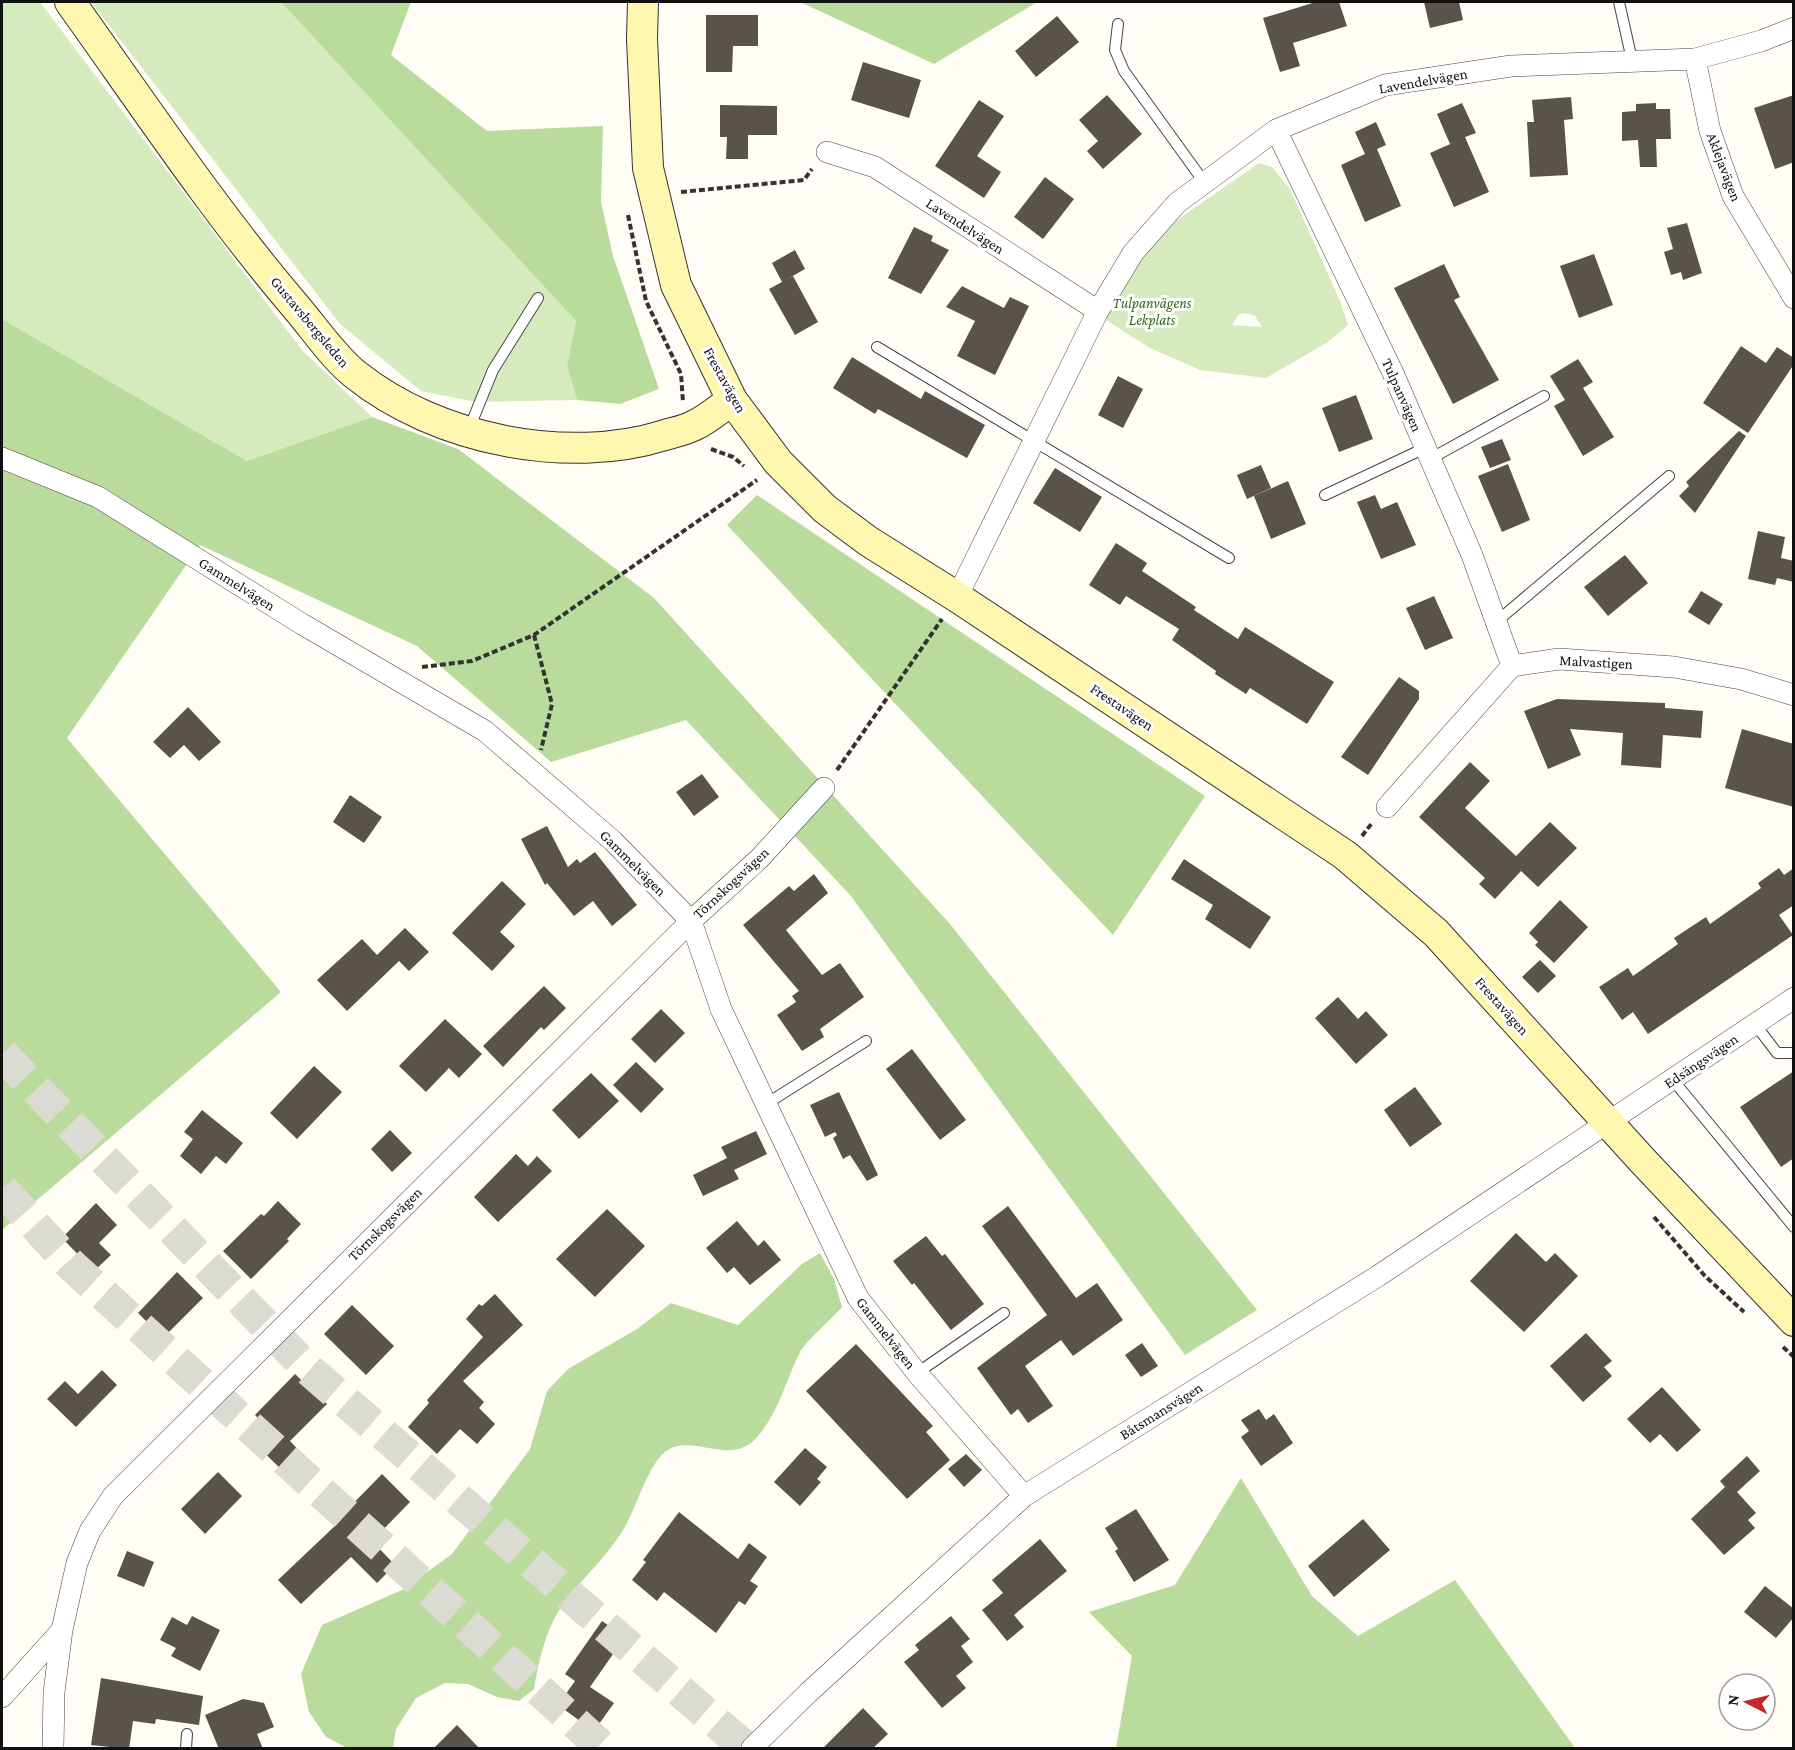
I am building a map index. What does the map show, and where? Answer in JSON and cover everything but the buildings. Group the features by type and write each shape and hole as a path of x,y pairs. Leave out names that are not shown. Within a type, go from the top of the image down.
{"street":[{"name":"Gustavsbergsleden","path":"70,2 213,201 280,288 354,374 409,410 467,432 527,444 586,447 640,443 695,426 732,400"},
{"name":"Frestavägen","path":"643,2 642,39 648,168 676,285 732,400 778,462 825,509 868,541 957,597 1345,855 1436,933 1607,1121 1794,1321"},
{"name":"Lavendelvägen","path":"957,597 1036,441 1098,311 1133,253 1176,204 1276,130 1385,85 1511,66 1695,59 1761,41 1794,28"},
{"name":"Aklejavägen","path":"1695,59 1710,130 1733,196 1794,298"},
{"name":"Tulpanvägen","path":"1276,130 1388,363 1472,555 1512,666"},
{"name":"Lavendelvägen","path":"827,152 876,167 1098,311"},
{"name":"Gammelvägen","path":"2,458 98,497 485,731 612,841 691,921 721,1009 858,1298 917,1373 1024,1496"},
{"name":"Malvastigen","path":"1512,666 1559,659 1674,667 1741,679 1794,695"},
{"path":"1387,807 1512,666"},
{"name":"Törnskogsvägen","path":"2,1697 62,1630 77,1563 90,1531 113,1496 691,921 759,859 824,788"},
{"name":"Edsängsvägen","path":"1607,1121 1673,1080 1794,998"},
{"name":"Båtsmansvägen","path":"752,1749 808,1693 1024,1496 1378,1276 1586,1139 1607,1121"},
{"path":"53,1749 54,1692 62,1630"}],"lane":[{"path":"1619,2 1632,60"},
{"path":"1118,24 1115,50 1124,71 1204,182"},
{"path":"467,432 493,370 538,298"},
{"path":"877,347 1229,558"},
{"path":"1325,495 1428,454 1544,396"},
{"path":"1496,622 1669,476"},
{"path":"1755,1024 1778,1053 1794,1053"},
{"path":"766,1104 866,1041"},
{"path":"1673,1080 1794,1227"},
{"path":"917,1373 1004,1313"},
{"path":"186,1749 187,1734"}],"path":[{"path":"680,192 804,180 827,152"},
{"path":"383,671 472,661 534,635 760,478"},
{"path":"824,788 957,597"},
{"path":"534,635 552,704 535,774"},
{"path":"1345,855 1387,807"}],"green space":[{"path":"2,2 40,2 302,350 372,417 247,461 2,319"},
{"path":"91,2 281,2 576,321 567,366 577,400 476,402 421,391 340,324"},
{"path":"281,2 411,2 391,55 487,131 603,126 601,202 613,256 659,389 620,404 577,400 567,366 576,321"},
{"path":"800,2 1037,2 934,64"},
{"name":"Tulpanvägens Lekplats","path":"1259,163 1272,167 1290,189 1340,301 1348,325 1328,342 1266,378 1200,370 1148,347 1103,318 1137,263 1170,225","holes":["1239,314 1255,316 1262,327 1232,325"]},
{"path":"2,319 247,461 372,417 458,449 654,598 950,924 1257,1310 1185,1355 851,896 686,720 551,762 417,646 200,545 67,738 281,992 2,1230"},
{"path":"757,495 1205,796 1113,935 727,525"},
{"path":"820,1253 834,1279 842,1307 802,1349 765,1427 747,1445 736,1449 724,1450 687,1445 665,1452 659,1458 620,1536 571,1593 552,1622 544,1644 534,1689 519,1701 497,1697 468,1684 445,1683 416,1698 396,1729 393,1748 347,1748 326,1737 309,1712 301,1674 322,1625 402,1590 452,1554 530,1449 547,1391 568,1369 637,1329 671,1303 738,1325 802,1264"},
{"path":"1241,1478 1312,1596 1358,1636 1455,1580 1575,1748 1116,1748 1132,1656 1089,1612 1175,1585"}],"tunnel":[{"path":"2,1054 307,1368 746,1748"},
{"path":"2,1189 71,1265 603,1748"}]}
